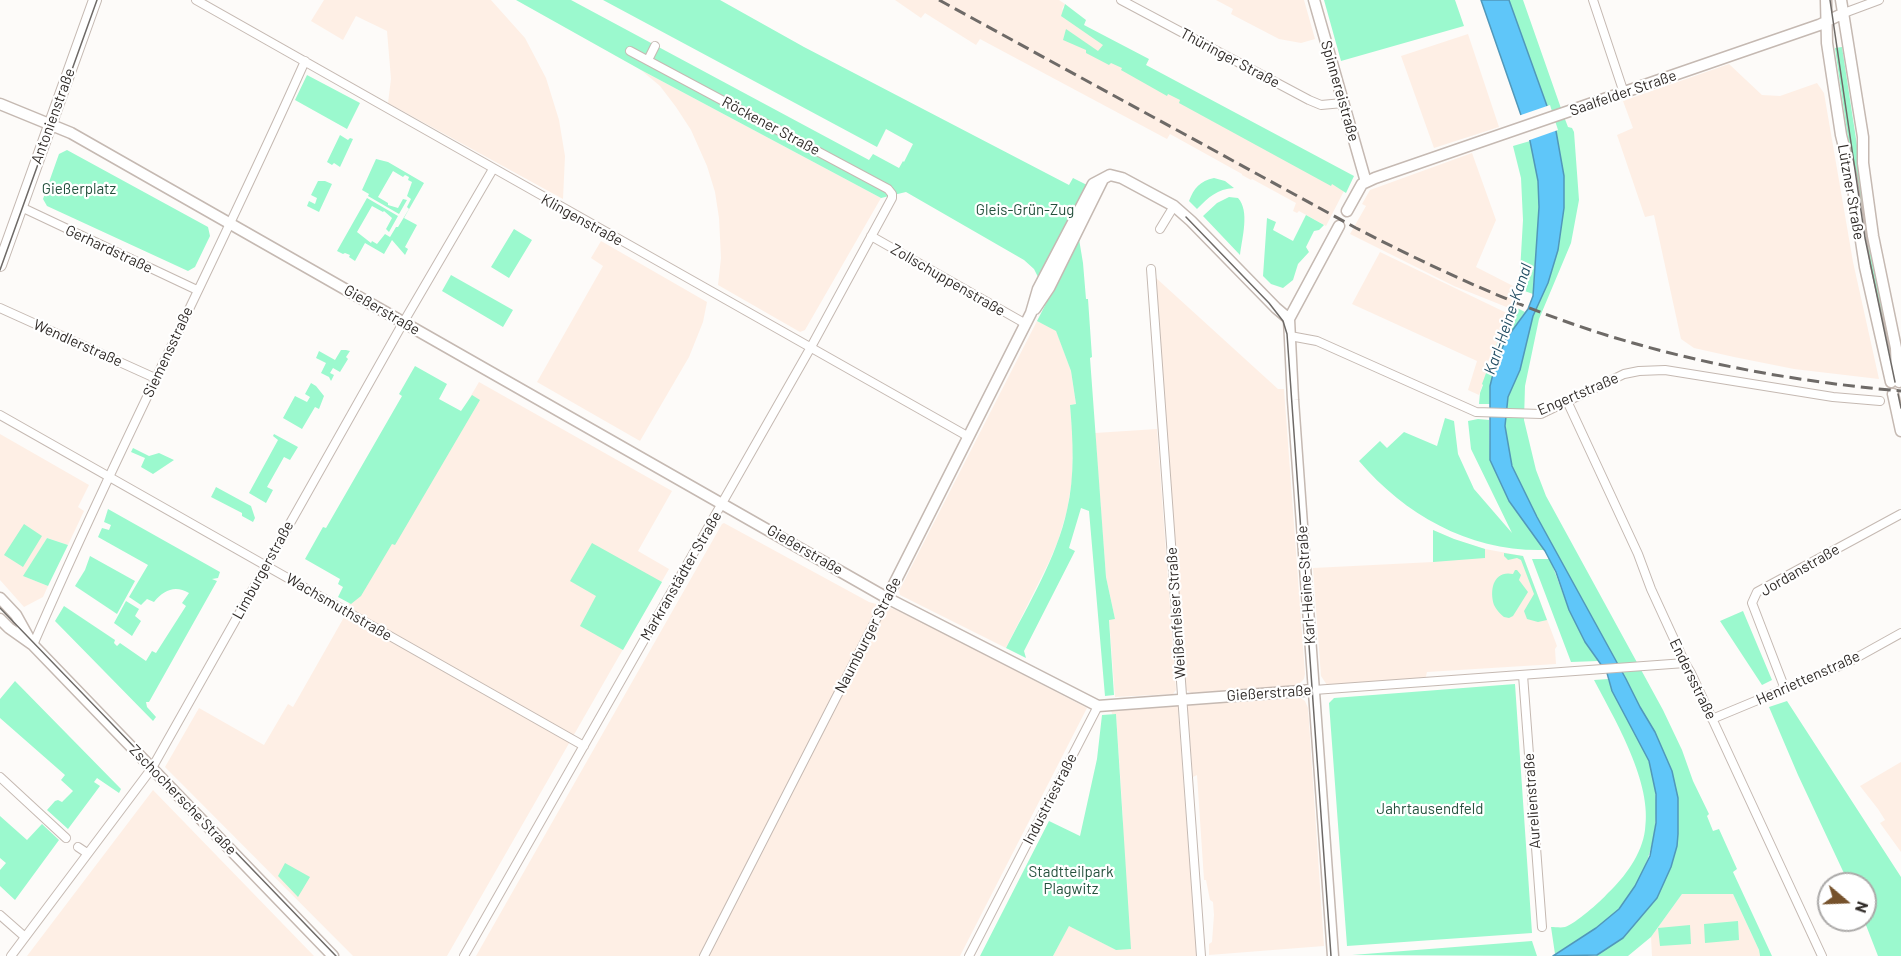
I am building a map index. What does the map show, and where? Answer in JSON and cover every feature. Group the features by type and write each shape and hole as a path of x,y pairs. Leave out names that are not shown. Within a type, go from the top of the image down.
{"main road":[{"name":"Antonienstraße","path":"0,265 95,0"}],"street":[{"name":"Klingenstraße","path":"196,0 969,437"},
{"name":"Thüringer Straße","path":"1120,0 1309,100 1321,105 1343,103"},
{"name":"Spinnereistraße","path":"1314,0 1366,182"},
{"path":"1593,0 1624,93"},
{"name":"Lützner Straße","path":"1826,0 1827,43 1865,267 1896,378 1896,348 1873,236 1864,175 1863,137 1841,0"},
{"name":"Saalfelder Straße","path":"1366,182 1827,22 1879,0"},
{"path":"648,60 655,46"},
{"name":"Röckener Straße","path":"630,51 888,189 892,194"},
{"name":"Siemensstraße","path":"33,645 304,61"},
{"name":"Gießerstraße","path":"0,104 71,133 887,598 1098,706 1685,663"},
{"name":"Limburgerstraße","path":"11,956 152,768 403,323 493,169"},
{"name":"Naumburger Straße","path":"704,956 1031,313 1043,299 1107,177 1122,178 1174,206"},
{"path":"1347,211 1359,188 1366,182"},
{"name":"Markranstädter Straße","path":"464,956 811,347 891,200 892,194"},
{"path":"1160,229 1174,206 1289,319 1339,226"},
{"name":"Gerhardstraße","path":"21,207 197,290"},
{"name":"Zollschuppenstraße","path":"871,236 1026,324"},
{"name":"Weißenfelser Straße","path":"1152,270 1201,956"},
{"name":"Wendlerstraße","path":"0,308 155,378"},
{"name":"Karl-Heine-Straße","path":"1289,319 1333,956"},
{"name":"Engertstraße","path":"1290,336 1317,341 1476,412 1541,414 1624,374 1650,370 1665,370 1833,397 1880,401"},
{"path":"1893,394 1901,431"},
{"name":"Endersstraße","path":"1567,401 1638,554 1651,590 1822,956"},
{"name":"Wachsmuthstraße","path":"0,415 584,746"},
{"name":"Jordanstraße","path":"1785,689 1752,603 1757,592 1901,514"},
{"name":"Zschochersche Straße","path":"0,598 16,615 33,645"},
{"name":"Zschochersche Straße","path":"0,619 33,645 333,956"},
{"name":"Henriettenstraße","path":"1712,719 1847,663 1901,633"},
{"name":"Aurelienstraße","path":"1523,675 1542,927"},
{"name":"Industriestraße","path":"969,956 1098,706"},
{"path":"0,777 66,838"},
{"path":"78,847 87,854"},
{"path":"0,915 25,937"}],"shaded area":[{"path":"324,0 491,0 525,38 546,78 559,120 565,156 563,199 388,103 391,79 387,31 356,16 343,40 311,21"},
{"path":"895,0 1059,0 1065,4 1062,9 1083,25 1197,101 1345,189 1326,226 1299,211 1297,213 1293,211 1296,203 1170,134 1167,139 980,39 976,45 925,13 921,18"},
{"path":"1216,0 1304,0 1315,39 1301,43 1279,39 1231,14 1233,9"},
{"path":"1468,34 1499,127 1434,148 1401,56"},
{"path":"1729,64 1762,95 1780,96 1817,83 1824,93 1853,262 1879,379 1794,369 1734,357 1694,348 1681,339 1654,215 1645,217 1617,135 1633,128 1623,101"},
{"path":"641,70 881,198 805,330 800,332 718,285 721,258 719,218 715,192 707,166 691,130 676,107 660,86"},
{"path":"1472,153 1496,220 1476,267 1519,289 1522,296 1514,310 1454,286 1350,234 1366,206 1362,204 1370,190"},
{"path":"601,241 707,302 703,322 689,357 640,441 537,382 603,266 591,258"},
{"path":"1380,252 1513,316 1499,338 1479,395 1468,390 1477,361 1352,304"},
{"path":"1155,277 1278,389 1284,389 1305,674 1304,679 1298,685 1191,693 1186,690"},
{"path":"1037,321 1056,330 1071,371 1076,404 1070,405 1073,442 1072,480 1067,511 1058,541 1006,648 900,595 899,591"},
{"path":"479,382 672,491 638,551 669,569 447,956 353,956 165,767 199,708 264,745 288,704 293,707 343,619 349,603"},
{"path":"1157,429 1176,690 1173,694 1115,697 1109,619 1115,619 1106,577 1095,433"},
{"path":"0,434 89,485 78,507 84,511 68,545 47,538 24,576 48,586 43,597 24,607 0,580"},
{"path":"724,523 869,602 894,609 1087,708 960,956 476,956 722,524"},
{"path":"1433,530 1485,549 1523,556 1557,646 1555,649 1556,664 1427,672 1425,680 1327,685 1321,676 1313,568 1433,562"},
{"path":"1299,697 1305,701 1308,708 1324,946 1209,955 1209,944 1212,942 1213,902 1210,900 1206,880 1204,880 1197,775 1193,777 1187,707 1189,704"},
{"path":"1175,704 1178,706 1197,956 1053,956 1069,925 1116,950 1123,820 1116,714 1112,714 1111,709"},
{"path":"1901,762 1901,852 1880,823 1885,820 1860,786"},
{"path":"153,790 314,956 27,956"},
{"path":"1682,894 1733,894 1760,956 1652,956 1651,937"}],"green space":[{"name":"Gleis-Grün-Zug","path":"516,0 571,0 869,160 873,154 899,168 913,144 886,129 877,147 603,0 720,0 804,47 1069,185 1073,178 1087,185 1038,277 1034,269 1024,260 906,192 881,198 641,70"},
{"path":"1324,0 1455,0 1464,26 1341,61"},
{"name":"Karl-Heine-Kanal","path":"1509,0 1523,0 1568,127 1574,132 1579,200 1571,243 1539,319 1525,386 1524,420 1536,470 1546,496 1663,710 1709,814 1707,816 1713,831 1719,829 1737,869 1733,872 1772,956 1760,956 1733,894 1682,894 1651,937 1628,956 1595,956 1623,938 1657,898 1671,867 1677,846 1678,798 1626,679 1537,517 1512,466 1505,426 1508,397 1520,370 1533,316 1548,283 1558,250 1556,131"},
{"path":"1065,4 1086,20 1084,25 1149,59 1146,65 1354,176 1346,193 1179,103 1180,100 1168,94 1167,96 1121,70 1122,68 1111,63 1109,65 1086,53 1086,50 1063,40 1066,29 1098,51 1103,45 1061,16"},
{"path":"1842,47 1871,237 1888,324 1881,326 1856,187 1835,48"},
{"path":"307,75 360,103 347,129 295,100"},
{"path":"340,135 348,140 353,139 340,167 327,162"},
{"path":"1530,141 1538,181 1539,207 1533,294 1519,289 1523,220 1521,178 1513,146"},
{"name":"Gießerplatz","path":"67,150 208,227 210,236 195,267 188,271 47,206 43,199 59,154"},
{"path":"376,159 388,162 424,183 404,218 417,225 405,247 408,249 405,255 392,240 384,254 365,243 355,261 349,257 350,255 337,251 367,198 398,216 389,232 386,229 392,218 384,211 372,206 357,232 371,243 372,241 377,244 385,234 390,237 409,209 407,207 411,199 407,196 412,182 405,175 403,177 393,171 378,197 388,205 398,208 403,199 407,200 399,214 362,190"},
{"path":"1214,178 1225,181 1234,188 1214,194 1197,209 1189,201 1193,192 1201,183"},
{"path":"318,181 332,184 319,212 307,206 309,201 315,204 317,198 311,195"},
{"path":"1229,197 1238,198 1244,210 1240,255 1203,216 1217,203"},
{"path":"1306,215 1324,225 1314,231 1306,247 1309,252 1298,264 1293,280 1283,288 1271,284 1263,276 1267,218 1276,222 1273,230 1293,241"},
{"path":"514,229 532,240 509,278 491,267"},
{"path":"1079,239 1086,299 1088,299 1092,357 1090,358 1106,577 1115,619 1109,620 1114,695 1105,696 1089,511 1081,508 1069,548 1075,551 1024,651 1026,658 1006,648 1049,563 1070,497 1073,458 1070,405 1076,404 1071,371 1056,331 1037,321"},
{"path":"451,275 513,310 503,327 442,291"},
{"path":"1517,308 1525,312 1500,355 1493,378 1490,404 1479,404 1482,384 1499,338"},
{"path":"341,350 350,351 346,357 348,359 340,372 333,368 330,373 334,375 331,381 329,377 321,373 326,363 316,358 319,351 335,360"},
{"path":"415,366 447,384 439,399 461,411 472,395 480,400 395,545 392,544 361,596 351,604 338,597 343,587 338,584 340,579 305,559 323,527 326,528 402,396 399,394"},
{"path":"311,383 324,396 319,409 315,407 302,429 283,418 295,396 307,402 310,397 305,394"},
{"path":"1445,418 1454,421 1458,454 1474,489 1512,533 1471,449 1468,421 1489,420 1490,460 1509,501 1545,550 1491,545 1442,527 1397,498 1359,461 1380,441 1387,448 1404,432 1437,446"},
{"path":"274,434 298,447 290,460 284,457 267,487 273,490 266,503 249,493 278,440 273,436"},
{"path":"133,448 149,456 159,453 174,460 153,474 141,467 145,458 131,452"},
{"path":"216,487 251,506 255,518 253,522 242,516 242,513 211,497"},
{"path":"108,509 220,572 218,578 212,579 217,581 149,702 146,702 147,707 156,717 153,721 55,621 64,606 115,640 114,643 117,646 120,643 146,661 152,651 156,653 186,606 182,603 189,593 179,589 162,594 154,602 147,599 141,605 129,597 148,565 98,537 102,528 109,530 111,525 104,522"},
{"path":"24,524 42,536 23,567 4,555"},
{"path":"1433,530 1485,549 1485,558 1433,562"},
{"path":"47,538 68,545 48,586 23,576"},
{"path":"592,543 662,582 623,650 580,626 596,596 570,581"},
{"path":"1504,553 1523,556 1547,620 1538,622 1527,619 1524,611 1534,594 1521,560 1517,558 1508,560"},
{"path":"90,556 135,581 117,614 75,586"},
{"path":"1532,559 1550,559 1569,610 1585,642 1598,661 1571,662"},
{"path":"1515,570 1521,575 1519,580 1528,592 1513,616 1509,618 1504,617 1498,611 1494,605 1492,593 1497,578 1501,575 1513,574"},
{"path":"126,601 139,609 135,616 141,621 132,636 114,623"},
{"path":"1743,611 1772,680 1762,685 1720,621"},
{"path":"1608,679 1649,762 1656,800 1653,839 1641,876 1619,909 1597,928 1555,954 1551,927 1565,927 1575,922 1614,887 1636,856 1645,830 1646,812 1638,772 1594,680"},
{"path":"15,681 121,789 119,793 97,778 94,782 100,786 68,829 47,810 55,801 62,802 73,791 61,780 65,775 0,718 0,699"},
{"name":"Jahrtausendfeld","path":"1515,684 1532,933 1347,946 1329,703 1334,698"},
{"path":"1787,701 1901,877 1901,956 1878,956 1869,932 1877,932 1877,872 1843,872 1769,707"},
{"name":"Stadtteilpark Plagwitz","path":"1116,714 1131,949 1116,950 1069,926 1053,956 980,956 1049,821 1080,836 1097,759 1102,715"},
{"path":"0,816 27,840 42,824 59,840 15,900 0,886 0,870 6,863 0,858"},
{"path":"285,863 310,877 298,897 278,876"},
{"path":"1738,921 1739,940 1705,943 1704,924"},
{"path":"1690,925 1691,944 1660,946 1658,928"},
{"path":"1532,941 1537,956 1352,955"}],"water":[{"path":"1481,0 1509,0 1556,131 1564,176 1564,208 1558,250 1548,283 1533,316 1520,370 1508,397 1505,426 1512,466 1537,517 1655,732 1672,771 1678,798 1677,846 1671,867 1657,898 1623,938 1597,955 1553,956 1596,928 1619,909 1635,886 1650,856 1656,823 1656,794 1649,761 1612,691 1607,673 1585,642 1545,551 1509,501 1490,460 1490,386 1506,339 1528,309 1533,296 1539,207 1538,181 1530,141"}],"pier":[{"path":"1550,105 1558,130 1527,141 1518,116"}],"tram line":[{"path":"0,270 97,0"},
{"path":"1830,0 1865,238 1895,382"},
{"path":"1186,217 1269,303 1283,321 1287,334 1331,956"},
{"path":"1898,394 1901,408"},
{"path":"0,608 336,956"}],"railway":[{"path":"939,0 1356,228 1492,293 1597,332 1699,360 1799,379 1901,391"}]}
